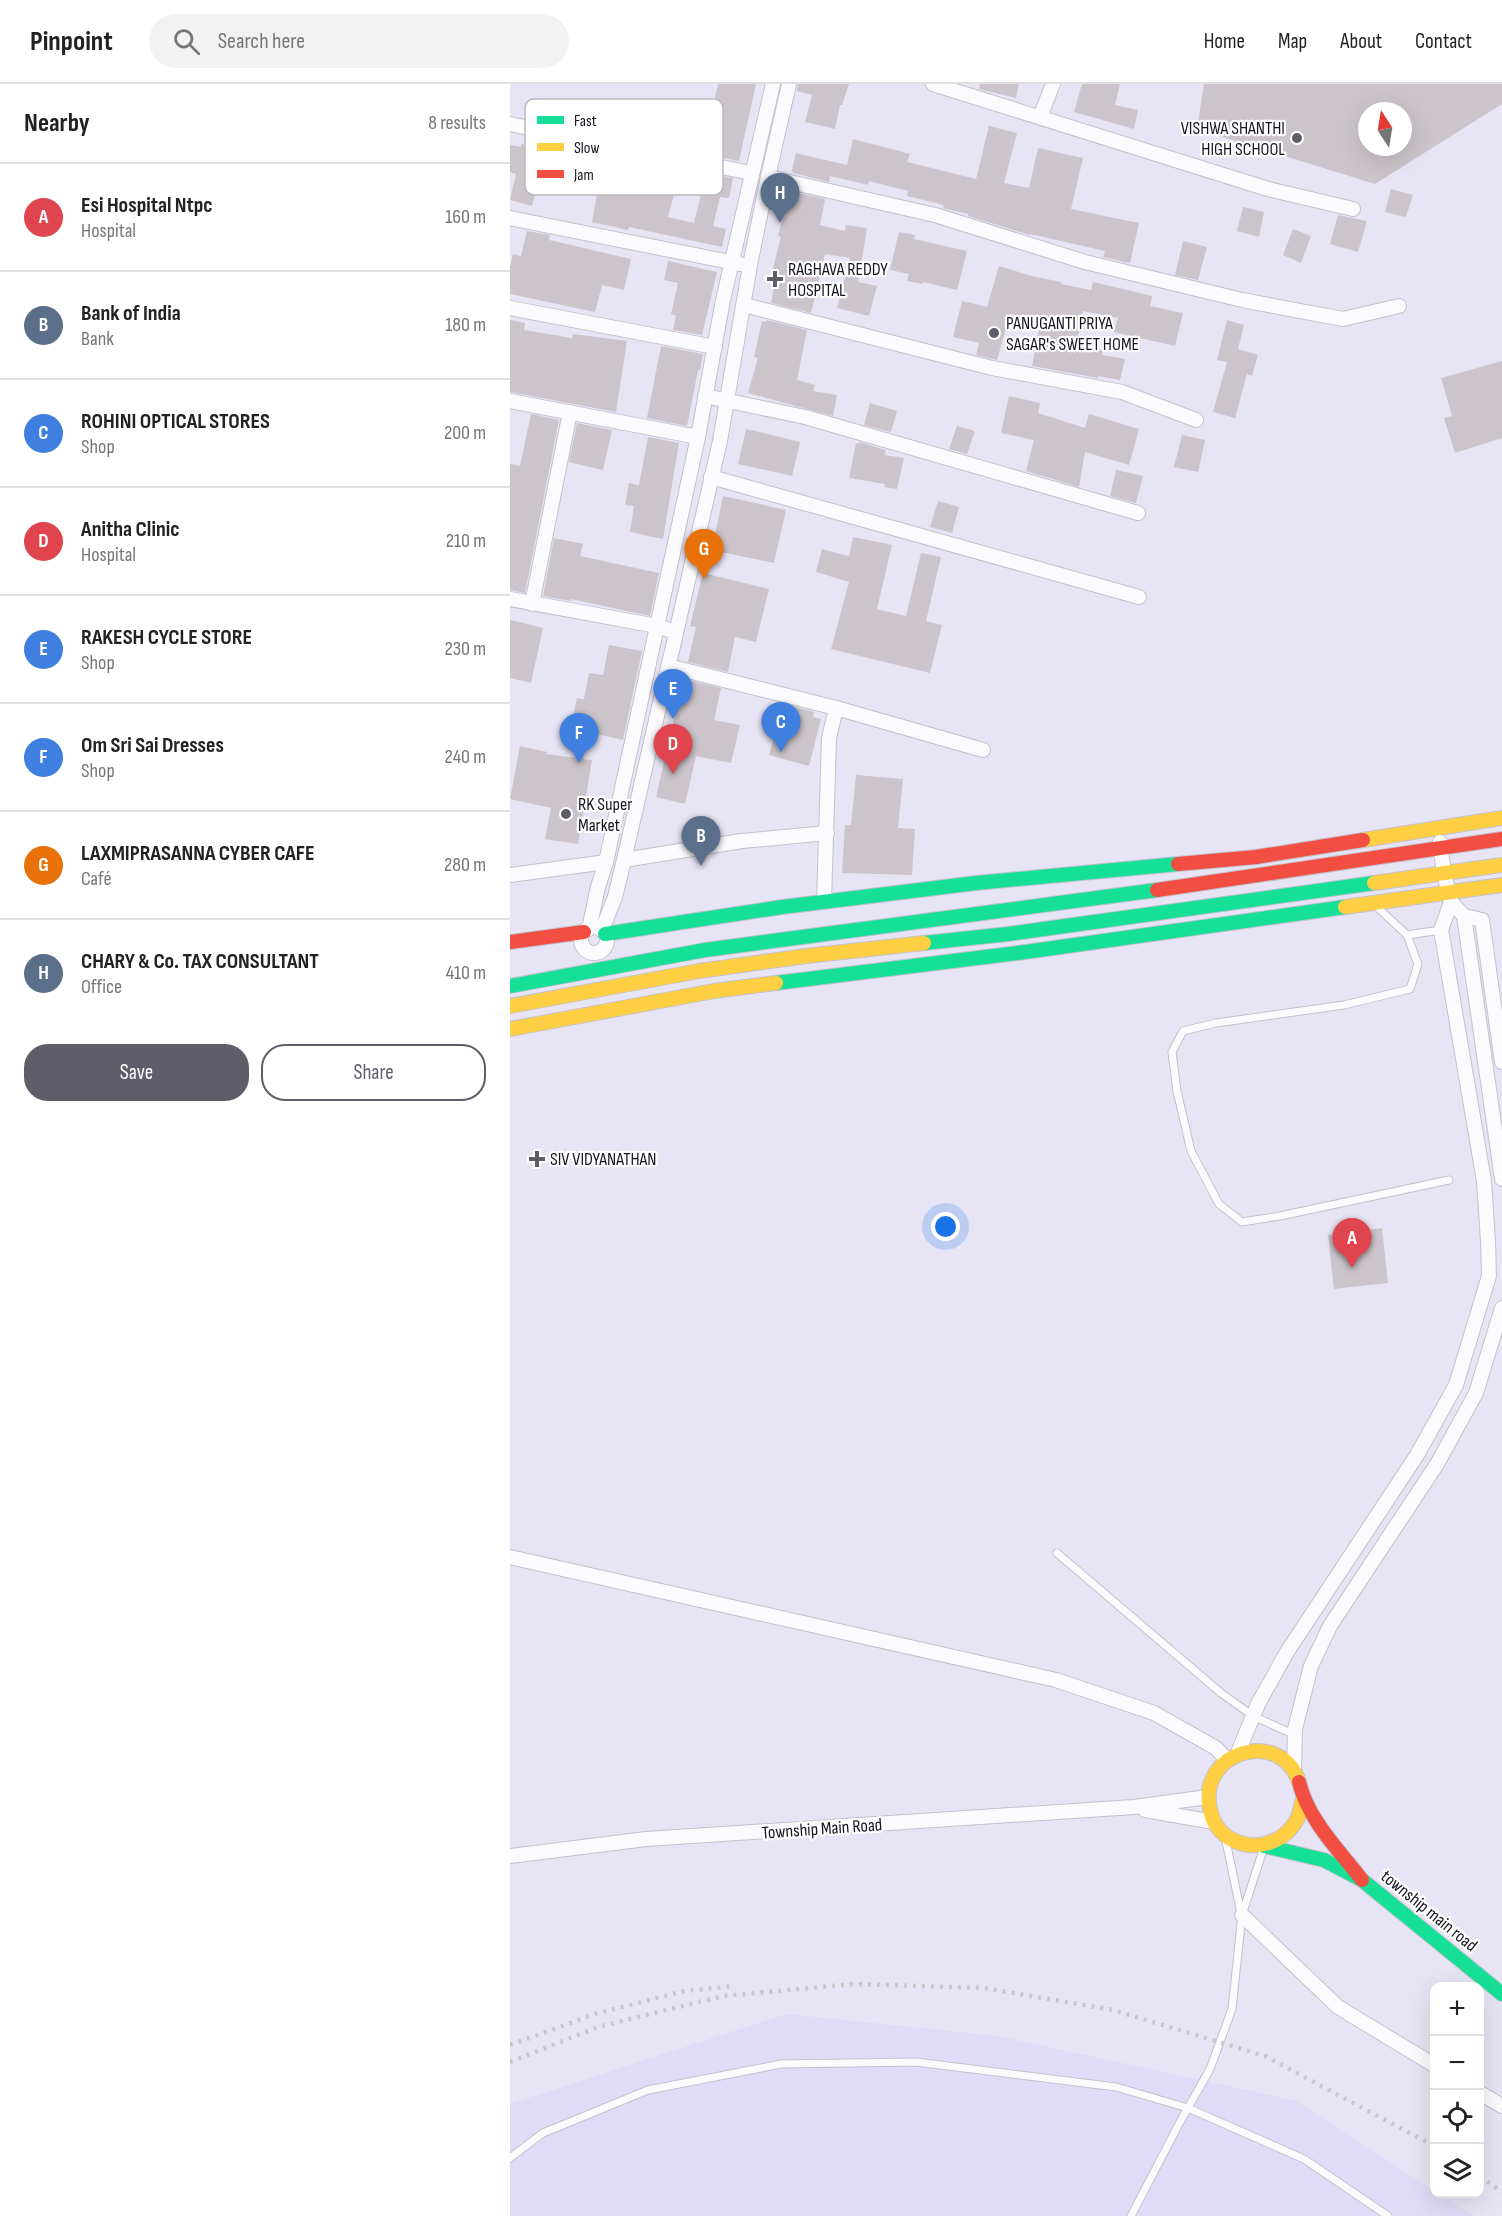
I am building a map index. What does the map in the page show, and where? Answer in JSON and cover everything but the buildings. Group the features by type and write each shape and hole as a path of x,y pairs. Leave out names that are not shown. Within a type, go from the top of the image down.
{"main road":[{"path":"510,942 976,883 1256,857 1502,818"},
{"path":"1370,839 1373,859"},
{"path":"510,986 705,950 990,911 1086,901 1502,839"},
{"path":"510,1006 699,971 1008,934 1502,865"},
{"path":"510,1029 714,991 1018,953 1372,904 1450,897 1502,885"},
{"path":"1224,1835 1210,1814 1208,1797 1213,1776 1232,1757 1257,1751 1268,1752 1278,1756 1294,1770"},
{"name":"township main road","path":"1294,1770 1299,1779 1303,1799 1362,1880"},
{"path":"1264,1846 1284,1837 1292,1829 1298,1820 1303,1799"},
{"name":"township main road","path":"1224,1835 1243,1845 1264,1846 1324,1860 1362,1880 1502,1994"}],"street":[{"path":"595,931 606,862 698,437 723,300 772,84"},
{"path":"594,953 583,947 582,940 595,931 615,897 624,860 711,477 727,401 750,265 789,84"},
{"path":"933,84 1268,189 1353,209"},
{"path":"1040,117 1053,84"},
{"path":"510,124 525,127"},
{"path":"723,168 751,174"},
{"path":"768,177 935,215 1085,262 1242,300 1343,319 1399,306"},
{"path":"510,218 750,265"},
{"path":"744,304 992,368 1122,392 1196,420"},
{"path":"510,308 715,347"},
{"path":"705,396 805,417 1138,513"},
{"path":"510,401 698,437"},
{"path":"532,604 570,412"},
{"path":"711,477 1139,597"},
{"path":"510,599 657,626 675,632"},
{"path":"668,666 836,708 983,750"},
{"path":"824,902 829,738 836,708"},
{"path":"1438,828 1444,874 1450,897 1464,916 1502,1179"},
{"path":"624,860 742,841 826,833"},
{"path":"510,875 606,862"},
{"path":"510,1557 1056,1680 1154,1713 1232,1757 1287,1652 1417,1455 1456,1384 1489,1276 1484,1181 1441,930 1450,897"},
{"path":"1464,916 1482,920 1499,1014 1502,1062"},
{"path":"594,953 604,949 607,941 595,931"},
{"path":"594,953 591,972 593,991 599,1011"},
{"path":"1294,1770 1295,1735 1311,1666 1330,1626 1437,1464 1476,1393 1502,1308"},
{"name":"Township Main Road","path":"510,1856 646,1839 1134,1807 1208,1797"},
{"name":"Township Main Road","path":"1134,1807 1214,1822"},
{"path":"1242,1915 1338,2007 1430,2063"},
{"path":"1484,2096 1502,2106"}],"lane":[{"path":"1372,904 1407,935 1418,964 1410,989 1344,1005 1216,1023 1183,1031 1172,1052 1177,1091 1191,1151 1219,1204 1242,1222 1449,1180"},
{"path":"1407,935 1441,930"},
{"path":"1057,1552 1221,1693 1253,1716 1295,1735"},
{"path":"1224,1835 1242,1915"},
{"path":"1131,2216 1210,2069 1232,2009 1242,1915 1264,1846"},
{"path":"510,2158 543,2133 648,2090 781,2064 916,2062 1116,2087 1188,2108 1304,2159 1388,2216"}],"shaded area":[{"path":"786,2014 998,2036 1297,2101 1430,2188 1430,2198 1445,2198 1473,2216 510,2216 510,2104"}],"railway":[{"path":"510,2062 598,2027 723,1996 854,1984 984,1988 1113,2010 1265,2056 1430,2144"},
{"path":"510,2045 595,2014 684,1991 735,1986"},
{"path":"1484,2179 1502,2192"}],"traffic: fast":[{"path":"605,934 782,907 976,883 1178,864"},
{"path":"924,943 1008,934 1374,883"},
{"path":"510,986 705,950 1157,890"},
{"path":"776,983 1018,953 1345,907"},
{"path":"1264,1846 1324,1860 1362,1880 1502,1994"}],"traffic: slow":[{"path":"1363,840 1502,818"},
{"path":"1374,883 1502,865"},
{"path":"1345,907 1502,885"},
{"path":"510,1006 699,971 924,943"},
{"path":"510,1029 714,991 776,983"},
{"path":"1299,1782 1289,1765 1276,1755 1260,1751 1243,1753 1228,1760 1216,1773 1209,1789 1210,1809 1214,1822 1225,1835 1247,1845 1257,1845 1275,1841 1283,1836 1296,1821 1303,1799"}],"traffic: jam":[{"path":"1157,890 1502,839"},
{"path":"1178,864 1256,857 1363,840"},
{"path":"510,942 584,932"},
{"path":"1299,1782 1303,1796 1317,1822 1362,1880"}],"place":[{"name":"VISHWA SHANTHI HIGH SCHOOL","path":"1297,138"},
{"name":"CHARY & Co. TAX CONSULTANT","path":"780,223"},
{"name":"RAGHAVA REDDY HOSPITAL","path":"775,279"},
{"name":"PANUGANTI PRIYA SAGAR's SWEET HOME","path":"994,333"},
{"name":"LAXMIPRASANNA CYBER CAFE","path":"704,579"},
{"name":"RAKESH CYCLE STORE","path":"673,719"},
{"name":"ROHINI OPTICAL STORES","path":"781,752"},
{"name":"Om Sri Sai Dresses","path":"579,763"},
{"name":"Anitha Clinic","path":"673,774"},
{"name":"RK Super Market","path":"566,814"},
{"name":"Bank of India","path":"701,866"},
{"name":"SIV VIDYANATHAN","path":"537,1159"},
{"name":"Esi Hospital Ntpc","path":"1352,1268"}]}
